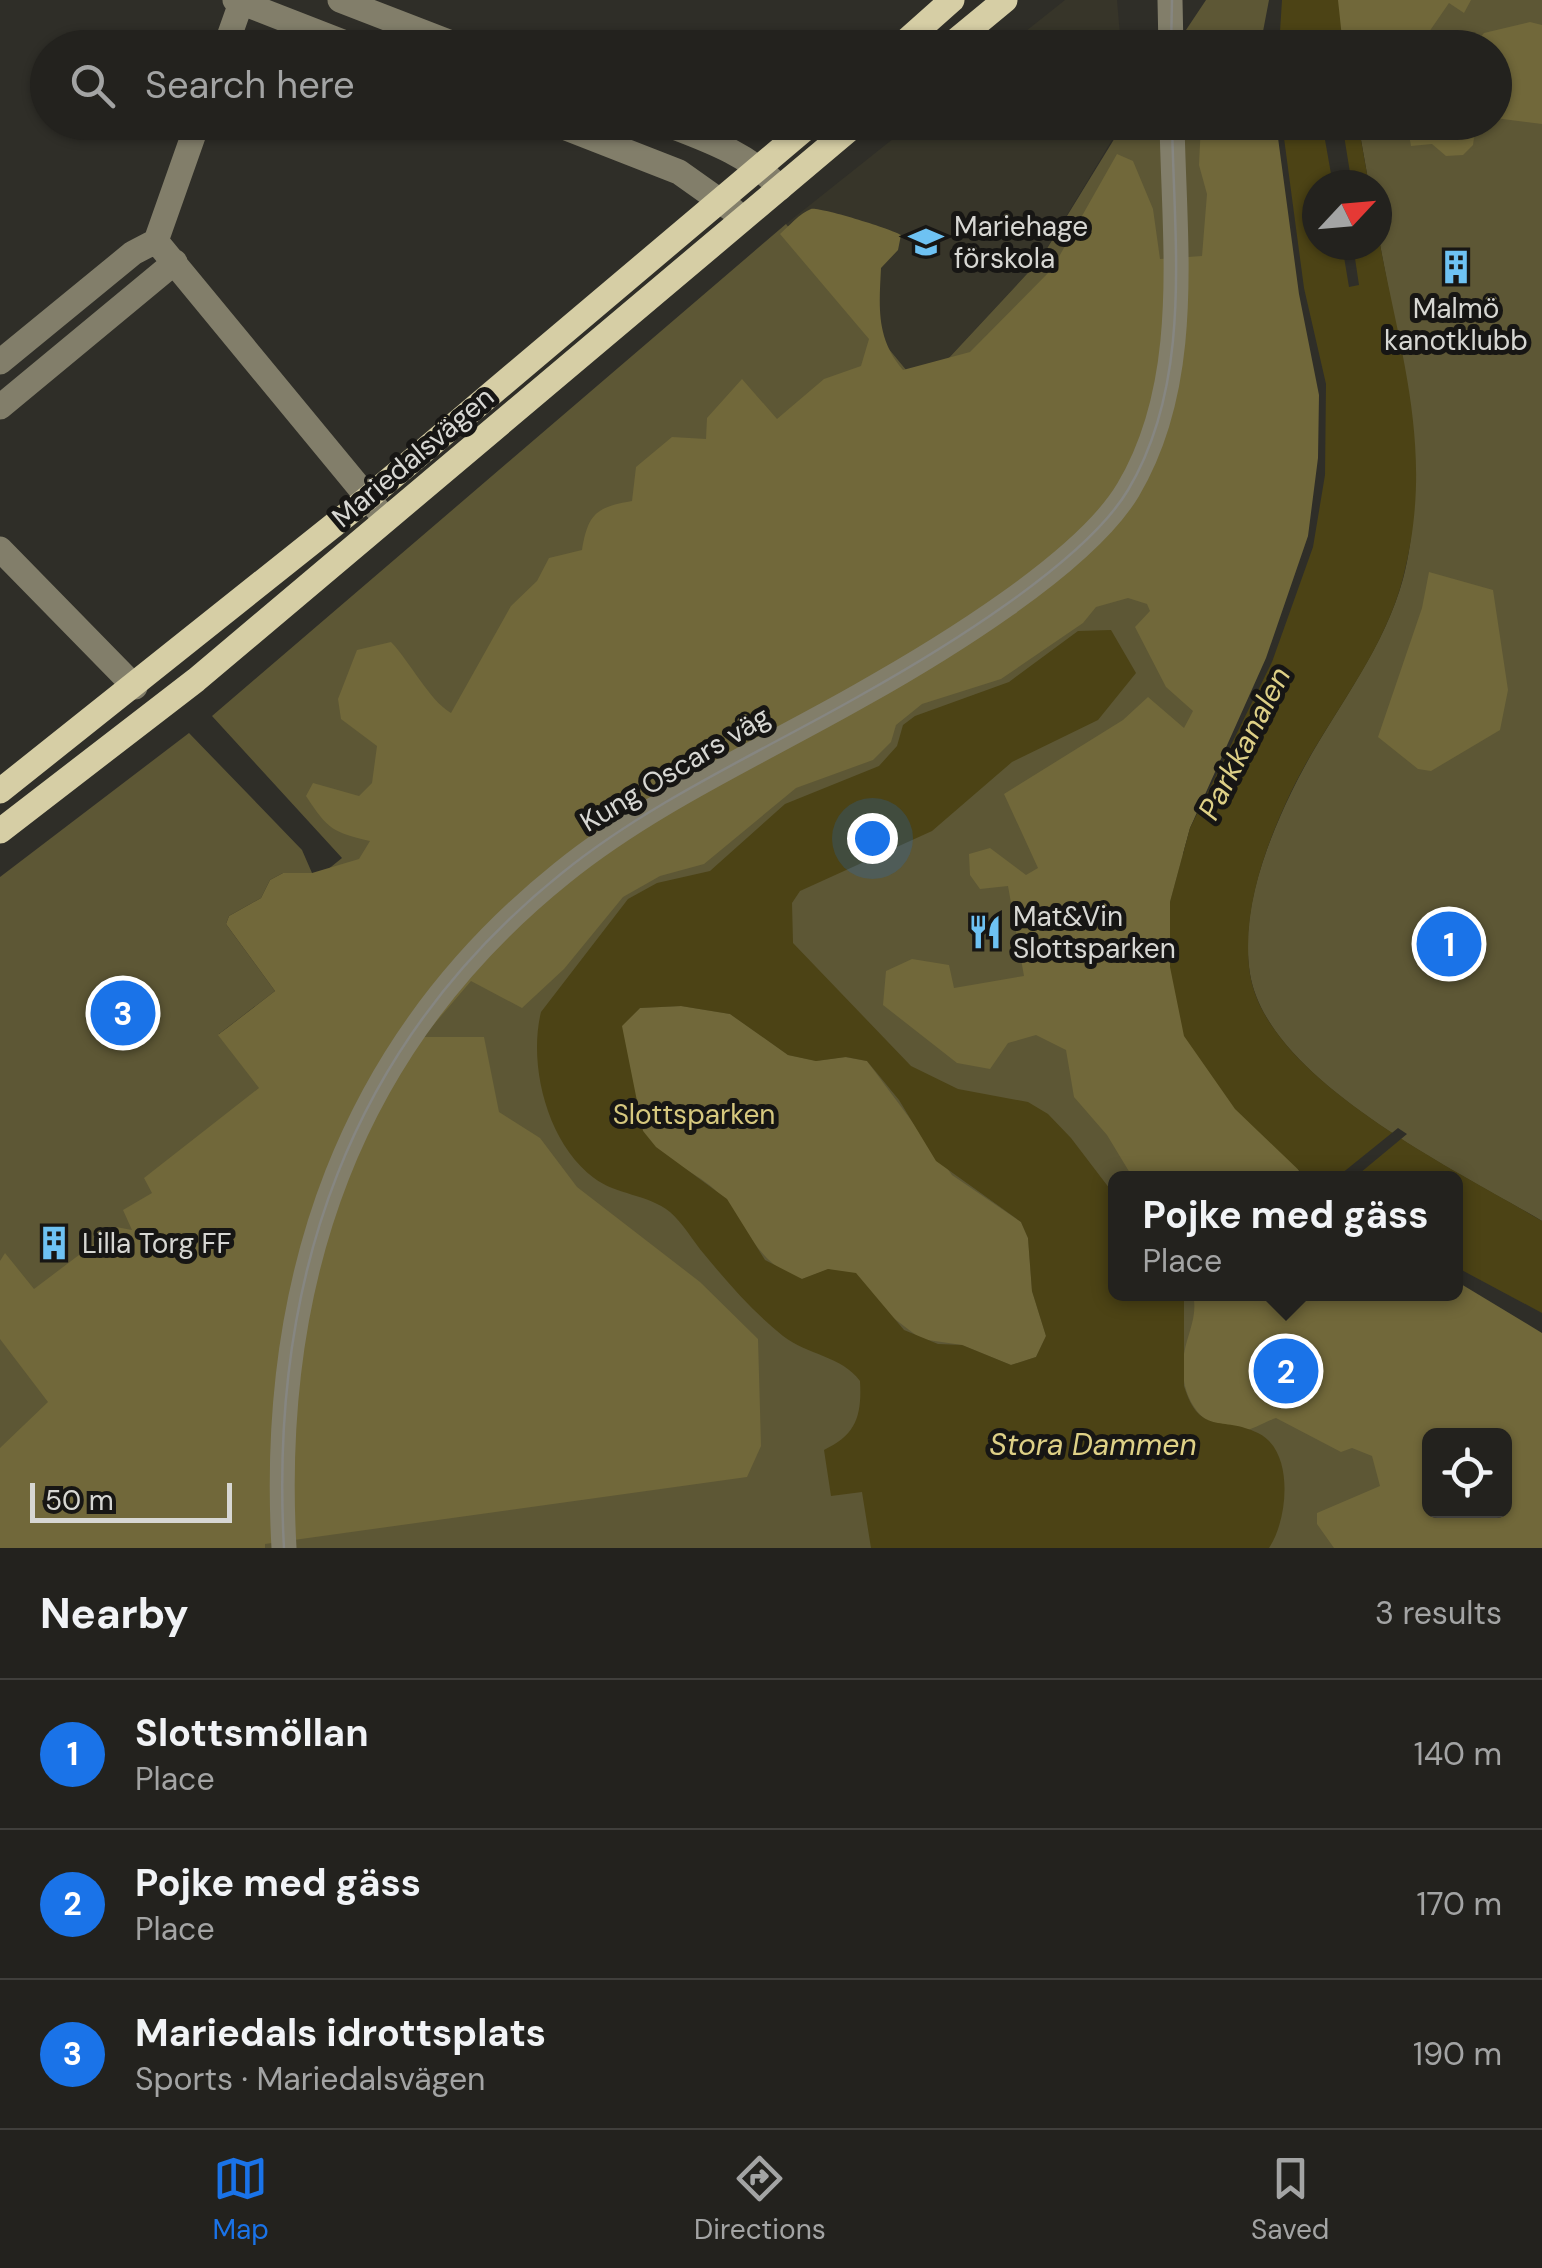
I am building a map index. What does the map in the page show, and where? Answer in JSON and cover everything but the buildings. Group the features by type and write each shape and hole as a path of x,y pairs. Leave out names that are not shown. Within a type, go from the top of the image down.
{"main road":[{"path":"918,30 952,0"},
{"path":"969,30 1005,0"},
{"name":"Mariedalsvägen","path":"0,791 368,497 793,140"},
{"name":"Mariedalsvägen","path":"0,831 187,687 837,140"}],"street":[{"path":"340,0 418,30"},
{"path":"1170,0 1171,30"},
{"path":"230,30 239,1 312,30"},
{"path":"0,362 132,253 156,241 192,140"},
{"path":"597,140 679,172 744,219"},
{"path":"707,140 761,168 780,188"},
{"name":"Kung Oscars väg","path":"284,1548 283,1396 298,1295 334,1184 389,1069 477,952 564,871 682,795 927,656 1071,551 1126,494 1163,412 1171,366 1172,140"},
{"path":"156,241 386,519"},
{"path":"0,407 175,262"},
{"path":"0,548 135,686"}],"shaded area":[{"path":"1065,0 1117,0 1120,30 1027,30"},
{"name":"Mariehage förskola","path":"892,140 1112,140 1040,260 921,388 786,224"}],"green space":[{"path":"1206,0 1269,0 1263,30 1186,30"},
{"path":"1327,0 1471,0 1464,13 1449,3 1430,30 1334,30"},
{"path":"1338,0 1542,0 1542,1221 1463,1175 1463,1171 1455,1171 1417,1149 1328,1086 1291,1051 1264,1013 1250,974 1248,951 1252,904 1272,835 1305,766 1381,635 1403,579 1411,538 1408,404 1383,260 1392,260 1392,170 1366,170 1361,140 1512,140 1512,30 1341,30"},
{"path":"1530,22 1542,25 1542,124 1512,120 1512,30 1497,30"},
{"name":"Slottsparken","path":"1114,140 1265,140 1286,272 1175,824 1271,1171 1108,1171 1108,1301 1462,1301 1503,1428 1422,1428 1422,1518 1512,1518 1512,1455 1542,1548 0,1548 0,877 189,733 302,850 312,873 283,873 270,880 261,898 229,916 226,924 275,991 219,1034 286,989 253,930 342,858 212,716 786,224 921,388 1040,260"},
{"path":"1200,140 1278,140 1299,294 1319,395 1318,458 1308,536 1266,658 1190,828 1170,902 1299,1171 1129,1171 1107,1135 1074,1097 1066,1050 1036,1035 1008,1043 990,1069 957,1063 883,1005 886,971 912,959 949,965 954,988 1024,976 1008,886 980,889 970,875 969,854 990,848 1026,875 1038,868 1004,794 1123,720 1148,697 1184,728 1193,711 1166,687 1135,627 1150,611 1147,604 1128,598 1096,607 1083,623 1001,679 922,704 896,725 891,742 873,760 796,788 704,864 660,876 623,897 564,969 522,1008 471,981 423,1037 484,1037 499,1112 540,1138 577,1187 700,1282 758,1339 761,1446 747,1477 265,1544 265,1548 0,1548 0,1448 48,1402 0,1339 0,1261 5,1253 34,1289 116,1227 132,1230 123,1210 152,1193 144,1178 259,1088 218,1035 275,991 226,924 229,916 261,898 270,880 283,873 312,873 359,859 370,841 332,828 306,796 313,783 359,796 372,783 377,746 341,719 338,699 357,650 391,642 435,699 451,713 511,606 537,581 549,558 582,550 587,528 596,514 632,501 636,467 672,437 706,439 707,418 742,379 777,419 824,379 861,366 869,339 780,234 807,211 840,214 901,235 898,250 881,268 880,309 888,346 903,370 970,352 1052,269 1117,154 1133,161 1153,209 1160,259 1202,256 1207,194 1199,165"},
{"path":"1410,140 1474,140 1463,155 1446,156 1432,144 1411,146"},
{"path":"1429,572 1493,590 1508,690 1500,730 1431,771 1418,769 1378,737 1422,608"},
{"path":"681,1006 730,1014 788,1055 816,1061 845,1057 867,1061 952,1175 1021,1222 1028,1238 1032,1291 1046,1336 1036,1357 1011,1365 962,1345 921,1339 829,1269 802,1279 762,1253 714,1189 657,1149 640,1123 621,1026 640,1008"},
{"path":"1463,1285 1542,1333 1542,1548 1334,1548 1317,1524 1317,1513 1380,1486 1372,1456 1352,1448 1341,1452 1276,1418 1247,1430 1231,1430 1205,1419 1184,1384 1184,1354 1194,1301 1463,1301"}],"water":[{"path":"1282,0 1338,0 1341,30 1280,30"},
{"name":"Parkkanalen","path":"1284,140 1361,140 1366,170 1302,170 1302,260 1384,260 1411,402 1416,487 1412,531 1394,607 1368,661 1291,792 1264,857 1249,927 1250,974 1264,1013 1291,1050 1327,1085 1370,1118 1456,1171 1300,1171 1235,1109 1184,1036 1170,967 1170,902 1190,828 1272,662 1313,547 1325,475 1326,384 1304,288"},
{"name":"Stora Dammen","path":"1111,630 1136,673 1098,720 1012,762 932,831 800,891 792,903 793,943 911,1066 958,1089 1028,1102 1048,1114 1071,1138 1108,1187 1108,1301 1184,1301 1184,1386 1190,1402 1205,1419 1258,1433 1278,1455 1283,1470 1284,1504 1269,1548 871,1548 862,1492 831,1496 824,1450 843,1438 855,1423 860,1381 844,1366 792,1342 772,1327 670,1212 594,1178 564,1145 545,1102 537,1055 541,1012 628,899 657,883 710,871 785,804 879,766 897,746 903,725 915,716 1009,682 1078,631","holes":["681,1006 730,1014 788,1055 816,1061 846,1057 867,1061 899,1100 936,1161 1021,1222 1028,1238 1032,1291 1046,1336 1036,1357 1011,1365 962,1345 938,1344 904,1330 856,1273 828,1269 802,1279 765,1260 727,1199 656,1147 643,1131 622,1026 640,1008"]},
{"path":"1463,1175 1542,1221 1542,1313 1463,1271"}],"pier":[{"path":"1325,140 1345,140 1350,170 1330,170"},
{"path":"1344,260 1355,260 1359,285 1349,287"},
{"path":"1398,1128 1407,1134 1362,1171 1345,1171"}],"tram line":[{"path":"1171,30 1172,0"},
{"path":"284,1548 283,1449 291,1354 309,1262 337,1175 376,1092 426,1013 488,940 562,873 669,800 861,695 967,631 1044,576 1107,518 1128,490 1149,448 1163,404 1171,358 1176,263 1173,140"}],"place":[{"name":"Mariehage förskola","path":"926,242"},
{"name":"Malmö kanotklubb","path":"1456,267"},
{"name":"Mat&Vin Slottsparken","path":"985,932"},
{"name":"Slottsmöllan","path":"1449,944"},
{"name":"Mariedals idrottsplats","path":"123,1013"},
{"name":"Lilla Torg FF","path":"54,1243"},
{"name":"Pojke med gäss","path":"1286,1371"}]}
